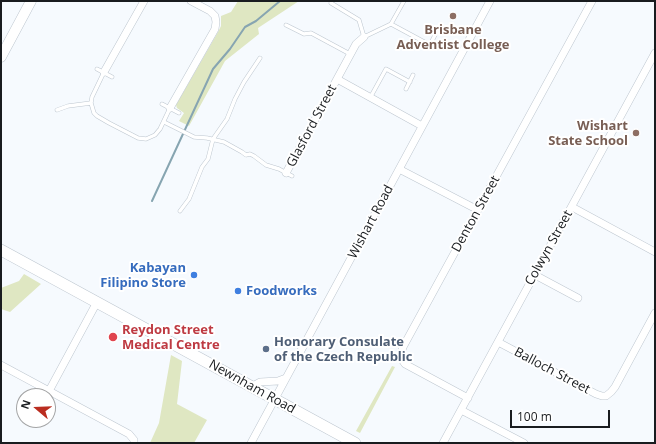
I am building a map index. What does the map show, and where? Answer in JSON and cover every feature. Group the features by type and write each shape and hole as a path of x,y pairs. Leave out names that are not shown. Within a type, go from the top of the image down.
{"main road":[{"path":"1,57 31,1"},
{"name":"Newnham Road","path":"1,250 355,443"}],"street":[{"path":"104,72 144,1"},
{"path":"170,108 215,29 215,16 210,11 190,1"},
{"name":"Wishart Road","path":"251,443 490,1"},
{"name":"Denton Street","path":"468,398 405,364 400,357 403,347 592,1"},
{"name":"Glasford Street","path":"289,174 350,54 356,44 364,37"},
{"name":"Colwyn Street","path":"443,443 655,53"},
{"path":"337,79 422,126"},
{"path":"400,169 478,210"},
{"path":"572,207 655,252"},
{"path":"535,275 578,298"},
{"path":"51,388 97,302"},
{"name":"Balloch Street","path":"498,342 596,394 606,396 615,387 655,313"},
{"path":"1,365 43,388"},
{"path":"251,387 260,382 278,381 286,378"},
{"path":"56,395 129,434 134,440 134,443"},
{"path":"461,410 524,443"}],"lane":[{"path":"331,3 359,20 364,37 391,24 404,1"},
{"path":"391,24 430,45 435,35"},
{"path":"286,25 304,34 311,33 350,54"},
{"path":"180,211 189,199 200,172 208,159 213,139 227,119 244,82 260,58"},
{"path":"97,68 112,77"},
{"path":"370,98 386,69 410,82"},
{"path":"104,72 95,90 91,103 94,113 97,116 138,138 146,139 150,138 160,129 170,108"},
{"path":"406,89 413,75"},
{"path":"57,110 68,106 91,103"},
{"path":"162,104 179,113"},
{"path":"164,122 188,135 224,142 246,155 250,154 266,164 289,174"}],"green space":[{"path":"238,1 299,1 258,28 259,34 225,61 189,126 179,121 184,113 177,108 176,105 218,32 221,26 221,16 231,12"},
{"path":"24,274 41,284 10,312 1,309 1,288 19,281"},
{"path":"171,355 182,361 177,404 207,420 194,443 150,443 159,423"},
{"path":"392,366 395,367 360,433 356,431"}],"waterway":[{"path":"152,201 213,69 230,49 245,27 256,21 280,1"}],"place":[{"name":"Brisbane Adventist College","path":"453,16"},
{"name":"Wishart State School","path":"636,133"},
{"name":"Kabayan Filipino Store","path":"194,275"},
{"name":"Foodworks","path":"238,291"},
{"name":"Reydon Street Medical Centre","path":"113,337"},
{"name":"Honorary Consulate of the Czech Republic","path":"266,349"}]}
